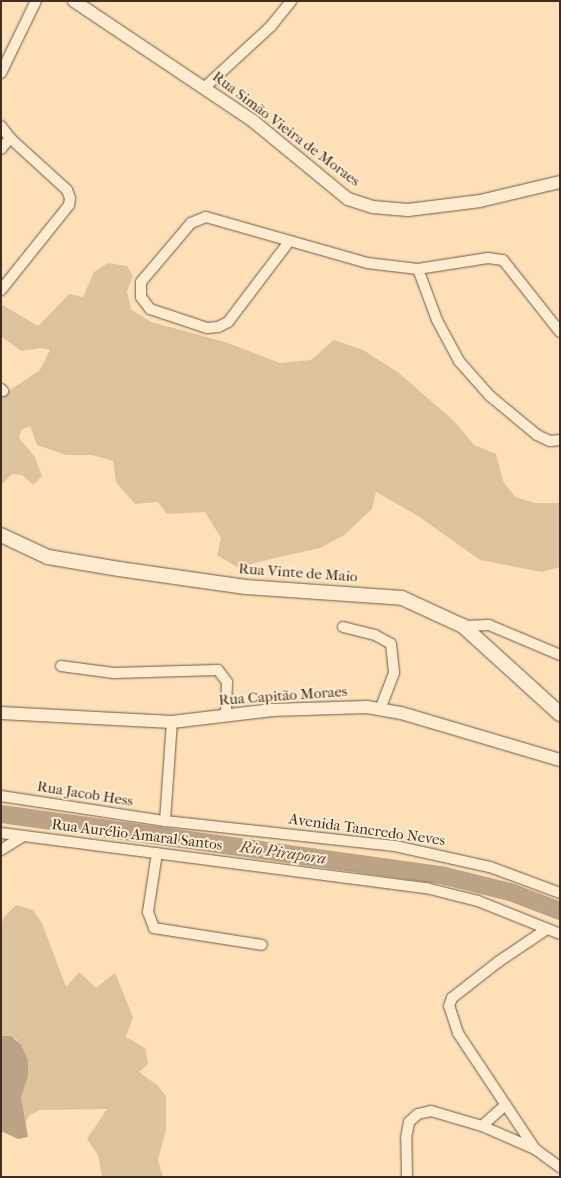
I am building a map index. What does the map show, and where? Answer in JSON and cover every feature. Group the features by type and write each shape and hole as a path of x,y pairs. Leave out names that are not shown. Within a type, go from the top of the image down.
{"main road":[{"name":"Rua Vinte de Maio","path":"1,535 48,558 119,570 246,587 402,598 463,626 560,714"}],"street":[{"path":"1,73 36,1"},
{"name":"Rua Simão Vieira de Moraes","path":"74,1 205,87 253,121 348,199 373,207 408,210 480,201 560,182"},
{"path":"205,87 271,26 291,1"},
{"path":"1,126 10,138 68,190 70,198 69,205 1,290"},
{"path":"1,149 10,138"},
{"path":"288,243 228,322 218,327 207,328 150,310 141,297 141,282 191,223 206,217 288,243 367,264 418,270 488,258 503,260 513,269 560,332"},
{"path":"418,270 437,320 459,361 490,396 537,435 550,441 560,440"},
{"path":"463,626 489,625 560,655"},
{"path":"343,627 375,634 391,644 394,673 380,709"},
{"path":"61,666 123,673 218,670 227,682 226,715"},
{"name":"Rua Capitão Moraes","path":"1,713 172,722 326,706 380,709 560,760"},
{"path":"165,821 172,722"},
{"name":"Rua Jacob Hess","path":"1,796 165,821"},
{"name":"Avenida Tancredo Neves","path":"165,821 395,846 490,867 560,892"},
{"name":"Rua Aurélio Amaral Santos","path":"1,833 426,888 478,901 560,934"},
{"path":"1,850 22,836"},
{"path":"156,853 148,912 154,928 262,944"},
{"path":"536,1149 505,1105 458,1032 451,1017 452,998 547,929"},
{"path":"482,1126 505,1105"},
{"path":"407,1177 406,1138 410,1122 418,1114 432,1111 482,1126 536,1149 560,1167"}],"shaded area":[{"path":"108,263 127,266 133,276 127,291 131,309 151,322 225,342 280,363 311,360 334,340 363,350 399,373 454,421 474,445 496,454 503,481 515,497 535,503 560,503 560,567 542,572 480,560 418,516 376,492 372,509 344,535 320,548 237,567 217,555 221,538 205,512 167,514 158,502 135,504 116,482 113,461 92,455 66,455 37,445 30,426 21,430 19,438 35,457 42,476 33,485 22,475 12,474 1,485 1,396 40,370 50,350 42,348 21,351 1,336 1,304 38,326 69,294 83,297 94,272"},
{"path":"16,905 33,910 42,923 66,987 79,972 96,988 115,973 133,1017 126,1037 145,1048 148,1064 139,1072 157,1085 166,1096 166,1130 158,1160 163,1177 102,1177 98,1155 87,1139 107,1109 40,1110 30,1115 18,1133 17,1039 1,1036 1,926 4,917"},
{"path":"1,1036 11,1036 21,1045 28,1060 28,1076 21,1097 28,1137 18,1139 1,1131"}],"waterway":[{"name":"Rio Pirapora","path":"1,814 445,876 510,892 560,911"}]}
